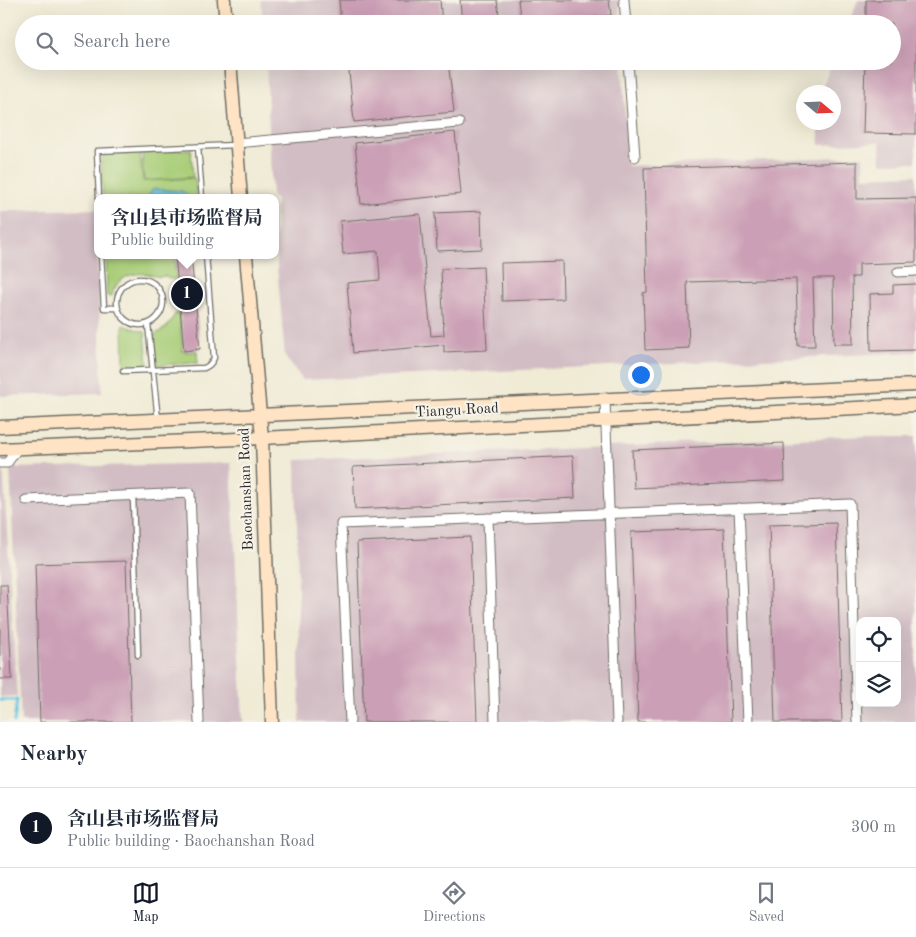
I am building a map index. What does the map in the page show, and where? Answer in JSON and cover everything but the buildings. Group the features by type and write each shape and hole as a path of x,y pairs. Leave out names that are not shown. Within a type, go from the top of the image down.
{"main road":[{"path":"224,0 225,15"},
{"path":"231,70 241,194"},
{"name":"Baochanshan Road","path":"246,259 262,438 272,722"},
{"name":"Tiangu Road","path":"0,427 916,385"},
{"name":"Tiangu Road","path":"0,449 262,438 916,405"}],"street":[{"path":"624,0 625,15"},
{"path":"629,70 635,157"},
{"path":"236,144 459,123"},
{"path":"898,272 916,271"},
{"path":"605,400 617,722"},
{"path":"0,463 7,463 18,448"},
{"path":"26,500 190,493 199,722"},
{"path":"350,722 341,524 850,504 858,722"},
{"path":"739,508 748,722"},
{"path":"488,518 495,722"}],"lane":[{"path":"99,194 97,151 236,144"},
{"path":"198,147 202,194"},
{"path":"101,259 104,308 117,308"},
{"path":"123,371 204,368 209,366 214,358 206,259"},
{"path":"136,279 150,281 156,286 163,299 160,314 148,324 132,324 120,315 117,308 116,300 122,286 136,279"},
{"path":"148,324 158,420"},
{"path":"133,496 138,655"}],"shaded area":[{"path":"261,0 619,0 620,15 262,15"},
{"path":"858,0 916,0 916,162 881,163 880,142 820,145 819,130 841,130 841,85 823,85 829,70 901,70 901,15 852,15"},
{"path":"266,70 623,70 628,166 863,156 863,177 916,175 916,352 303,380 285,357 276,259 279,259 279,194 272,194"},
{"path":"94,209 94,259 98,259 102,393 0,396 0,211"},
{"path":"868,436 916,436 916,722 300,722 296,460"},
{"path":"231,463 243,722 21,722 10,468"},
{"path":"3,467 17,696 0,697 0,468"}],"green space":[{"path":"191,149 193,177 144,181 142,152"},
{"path":"105,153 140,153 143,181 195,178 197,194 103,194 101,161"},
{"path":"106,259 174,259 176,279 165,276 157,277 146,274 134,274 120,281 112,296 107,296"},
{"path":"179,313 183,352 197,351 198,363 156,365 154,335 167,327 175,314"},
{"path":"123,325 145,332 148,365 145,367 124,367"}],"water":[{"path":"153,189 182,191 186,194 150,194"}],"waterway":[{"path":"0,700 17,700 14,722"}],"place":[{"name":"含山县市场监督局","path":"187,294"}]}
